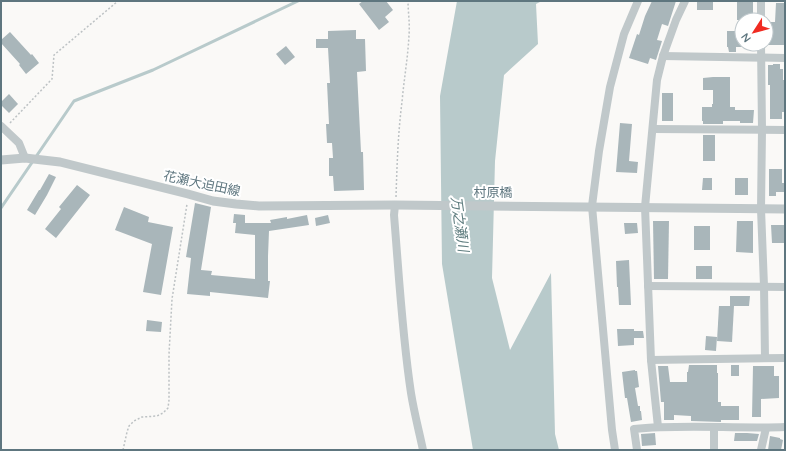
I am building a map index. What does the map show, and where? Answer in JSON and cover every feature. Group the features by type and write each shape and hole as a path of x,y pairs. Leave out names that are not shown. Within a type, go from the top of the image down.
{"street":[{"path":"615,450 589,206 610,87 624,34 638,1"},
{"path":"658,427 651,360 645,207 657,80 663,56 676,20 685,1"},
{"path":"761,1 761,12"},
{"path":"761,52 765,358"},
{"path":"663,56 785,58"},
{"path":"3,128 19,143 25,158"},
{"path":"653,129 785,130"},
{"name":"花瀬大迫田線","path":"1,160 25,158 60,162 213,201 236,204 259,206 398,205"},
{"path":"398,205 394,215 404,336 411,393 423,450"},
{"name":"村原橋","path":"398,205 785,209"},
{"path":"648,286 785,287"},
{"path":"651,360 785,358"},
{"path":"637,450 634,429 658,427 785,427"},
{"path":"714,427 714,450"},
{"path":"762,450 766,428"}],"path":[{"path":"3,128 52,79 54,55 118,1"},
{"path":"398,205 402,102 409,33 408,1"},
{"path":"123,450 129,426 134,421 142,417 157,416 168,408 172,299 188,194"}],"water":[{"name":"万之瀬川","path":"457,1 542,1 536,4 538,44 504,75 495,161 492,278 510,350 551,273 555,434 559,450 473,450 442,264 440,96"}],"building":[{"path":"363,1 386,1 393,10 385,17 389,22 379,30 359,4"},
{"path":"652,1 676,1 668,26 662,24 657,40 662,41 656,60 650,58 648,64 629,58 637,34 639,35"},
{"path":"697,1 713,1 713,10 697,10"},
{"path":"737,1 753,1 753,12 737,12"},
{"path":"776,3 785,3 784,45 774,45"},
{"path":"356,30 356,39 365,39 366,71 357,72 361,152 363,152 364,190 334,191 333,176 329,176 329,158 333,158 332,143 327,143 326,124 329,124 327,83 330,83 328,48 316,48 316,39 328,39 328,31"},
{"path":"727,31 734,31 734,52 729,52 727,47"},
{"path":"10,32 39,63 26,74 19,65 20,64 1,43 1,40"},
{"path":"286,46 295,57 285,65 276,54"},
{"path":"780,64 780,69 783,69 785,112 782,112 782,119 770,119 770,85 768,85 768,65"},
{"path":"730,77 730,107 735,107 735,110 754,110 753,123 723,121 723,124 703,124 702,107 712,107 713,90 703,90 703,78"},
{"path":"662,93 673,93 673,121 662,121"},
{"path":"9,94 18,104 9,113 1,105 1,102"},
{"path":"620,123 632,124 629,161 638,162 637,173 616,172"},
{"path":"703,135 715,135 715,161 703,161"},
{"path":"769,169 782,169 782,183 785,183 785,192 776,192 776,196 769,196"},
{"path":"49,174 56,177 35,215 27,210"},
{"path":"703,178 712,178 712,190 702,190"},
{"path":"735,178 748,178 748,195 735,195"},
{"path":"77,185 90,195 56,238 45,229 61,209 59,207"},
{"path":"195,203 211,207 201,270 212,271 211,275 255,279 255,235 235,233 236,223 233,223 234,214 245,215 245,223 271,223 270,220 287,217 287,219 307,215 309,225 269,231 268,281 270,281 268,298 210,292 210,296 187,294 191,258 186,257"},
{"path":"124,207 149,217 148,222 173,227 161,295 143,292 152,244 115,230"},
{"path":"328,215 330,223 316,226 315,218"},
{"path":"653,221 669,221 668,279 654,279"},
{"path":"737,221 753,221 753,253 736,252"},
{"path":"624,223 637,223 638,233 625,234"},
{"path":"771,225 784,225 785,243 772,243"},
{"path":"694,226 710,226 710,250 694,250"},
{"path":"629,260 631,305 619,305 616,261"},
{"path":"696,266 712,266 712,279 696,279"},
{"path":"730,296 750,296 749,306 730,306"},
{"path":"719,306 734,306 732,342 717,341"},
{"path":"147,320 162,322 161,332 146,331"},
{"path":"617,329 634,329 634,331 643,331 644,338 634,338 634,345 618,346"},
{"path":"706,336 717,337 716,351 705,350"},
{"path":"689,365 717,365 718,402 721,402 721,406 739,406 739,420 721,420 721,422 691,421 691,416 674,415 674,420 664,420 664,402 661,402 658,366 668,366 670,382 687,382"},
{"path":"731,365 739,365 739,376 731,376"},
{"path":"753,366 774,366 774,376 779,376 779,398 761,399 761,417 752,417"},
{"path":"637,371 639,387 635,388 642,420 631,422 627,398 625,398 622,372"},
{"path":"655,433 656,445 642,446 641,434"},
{"path":"735,433 759,434 757,441 734,441"},
{"path":"770,436 783,440 781,450 768,450"}],"waterway":[{"path":"1,208 74,101 153,70 298,1"}]}
